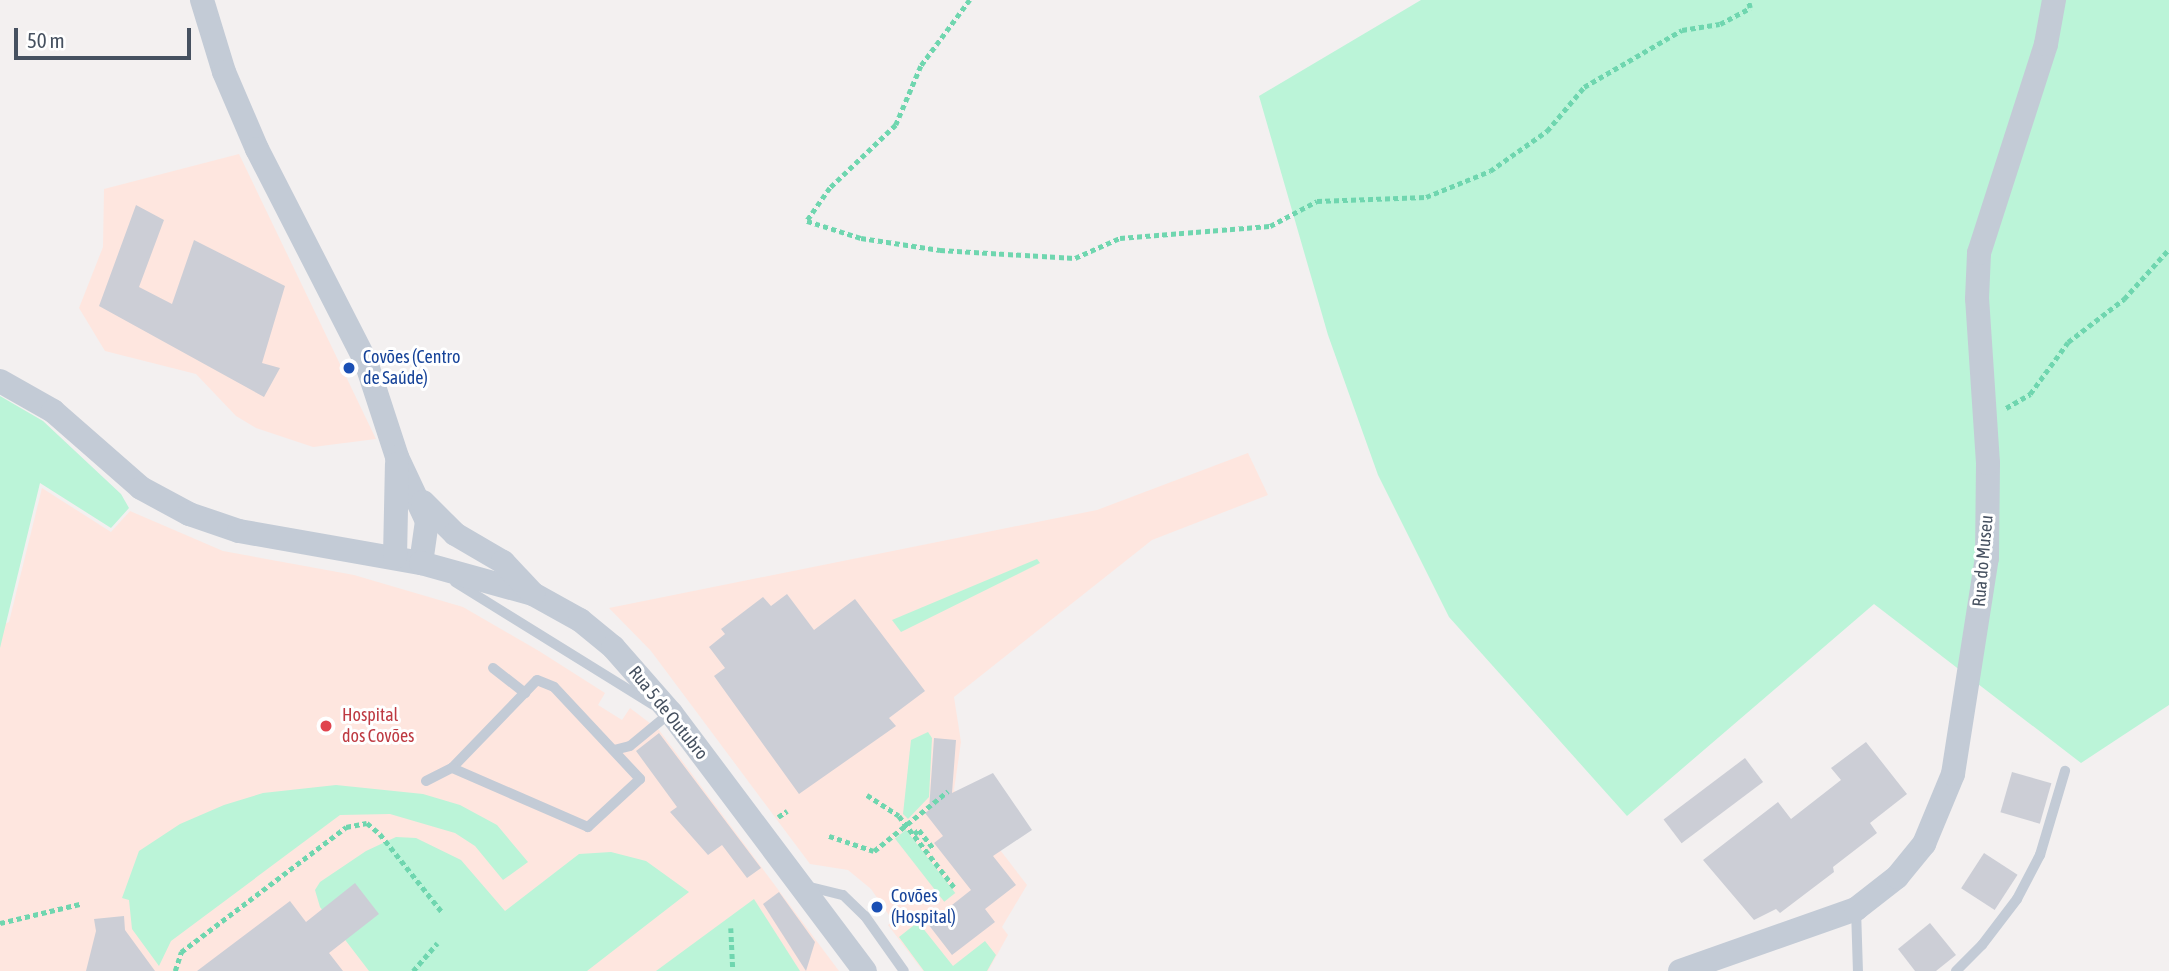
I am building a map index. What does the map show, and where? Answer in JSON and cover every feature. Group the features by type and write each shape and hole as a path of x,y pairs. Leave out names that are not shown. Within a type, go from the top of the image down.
{"street":[{"path":"202,0 224,72 257,149 357,342 397,457 418,497 428,537 426,565"},
{"name":"Rua do Museu","path":"1680,971 1856,909 1897,877 1924,844 1953,774 1987,558 1985,420 1977,299 1979,253 2046,44 2054,0"},
{"name":"Rua 5 de Outubro","path":"0,382 53,411 141,488 189,514 239,530 395,557 533,594 580,620 612,647 671,713 865,971"},
{"path":"395,557 397,457"},
{"path":"418,497 442,523 503,562 533,594"}],"lane":[{"path":"426,565 617,686 671,713 630,746 614,750"},
{"path":"492,668 525,693"},
{"path":"426,781 452,768 537,680 554,687 640,779 588,827 452,768"},
{"path":"1956,971 1982,945 2017,899 2040,855 2065,771"},
{"path":"801,885 843,895 865,916 904,971"},
{"path":"1856,909 1858,971"}],"path":[{"path":"970,0 921,66 896,125 830,188 807,221 861,238 940,250 1075,258 1120,238 1270,226 1317,201 1426,197 1490,171 1547,131 1584,87 1682,30 1720,24 1750,8 1748,0"},
{"path":"1985,420 2030,394 2068,342 2124,299 2169,249"},
{"path":"829,836 874,851 948,791"},
{"path":"867,795 906,825 954,887"},
{"path":"175,971 181,952 346,827 367,823 380,834 442,912"},
{"path":"914,834 919,830 934,849"},
{"path":"0,923 80,904"},
{"path":"731,928 733,971"},
{"path":"413,971 437,943"}],"shaded area":[{"path":"239,154 376,439 313,447 256,428 236,416 196,374 105,351 79,308 103,247 104,189"},
{"path":"1248,453 1268,495 1152,540 954,697 961,742 954,790 1027,885 1002,927 1008,935 988,971 923,971 888,925 893,921 871,889 848,870 810,864 651,651 609,608 1097,510"},
{"name":"Hospital dos Covões","path":"42,488 111,532 130,511 223,551 354,575 463,607 539,651 605,693 598,705 622,720 630,708 659,730 839,971 0,971 0,626 9,622"}],"green space":[{"path":"1421,0 2169,0 2169,705 2081,763 1874,604 1627,816 1449,617 1378,475 1328,335 1259,96"},
{"path":"0,396 43,421 121,494 129,508 111,528 40,483 0,648"},
{"path":"1037,559 1040,563 901,632 892,620"},
{"path":"928,732 932,738 929,797 908,819 903,814 911,740"},
{"path":"336,785 423,794 460,805 497,825 528,862 503,880 475,846 455,833 390,814 340,815 171,941 159,966 132,929 129,900 122,898 139,851 180,824 224,805 263,793"},
{"path":"906,830 955,893 944,902 895,839"},
{"path":"396,837 416,838 461,860 505,911 579,854 611,852 646,861 689,892 587,971 369,971 320,907 315,890 320,882 366,851"},
{"path":"754,899 800,971 656,971"},
{"path":"918,922 953,966 985,941 996,955 987,971 924,971 899,937"}],"building":[{"path":"136,205 164,220 139,287 172,304 194,240 285,286 262,363 280,368 264,397 99,306"},
{"path":"787,594 814,630 855,599 925,691 889,718 896,726 799,794 714,676 725,668 709,647 725,634 721,629 763,597 771,606"},
{"path":"659,733 761,868 747,878 722,845 708,855 670,812 677,807 636,751"},
{"path":"934,738 956,740 952,793 993,773 1032,830 993,856 1016,885 985,909 995,922 952,955 928,924 971,890 934,843 943,836 925,813 929,810"},
{"path":"1866,742 1907,794 1870,823 1877,833 1833,867 1834,872 1780,913 1776,909 1754,920 1703,860 1778,802 1791,819 1841,780 1831,768"},
{"path":"1745,758 1763,782 1682,843 1664,819"},
{"path":"2012,772 2051,783 2040,824 2000,812"},
{"path":"1984,853 2018,875 1995,910 1961,888"},
{"path":"355,883 379,914 329,953 343,971 197,971 290,901 306,922"},
{"path":"779,892 815,942 806,971 763,904"},
{"path":"124,916 125,930 155,971 86,971 96,931 94,919"},
{"path":"1930,923 1956,955 1936,971 1915,971 1898,949"}],"place":[{"name":"Covões (Centro de Saúde)","path":"349,368"},
{"name":"Hospital dos Covões","path":"326,726"},
{"name":"Covões (Hospital)","path":"877,907"}]}
